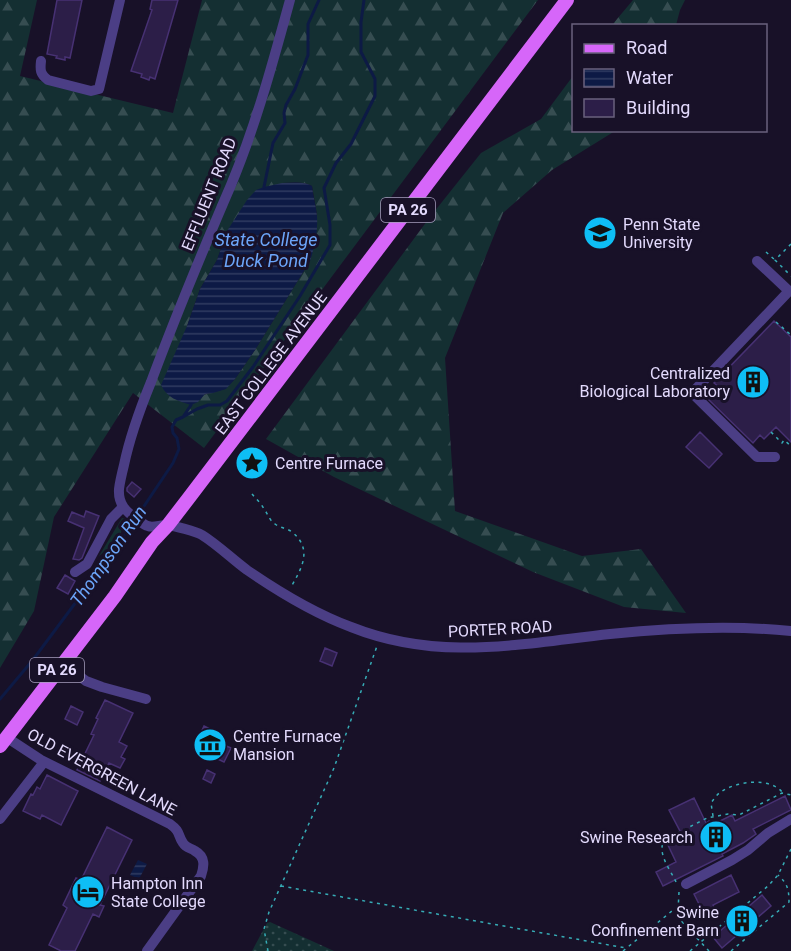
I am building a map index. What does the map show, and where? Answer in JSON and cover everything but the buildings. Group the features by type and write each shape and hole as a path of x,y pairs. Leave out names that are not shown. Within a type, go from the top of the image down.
{"main road":[{"name":"EAST COLLEGE AVENUE","path":"3,742 115,596 152,542 168,525 567,0"}],"street":[{"path":"41,61 40,71 42,76 48,80 91,91 99,89 120,0"},
{"name":"EFFLUENT ROAD","path":"127,511 119,498 119,487 128,445 188,285 233,180 255,121 290,0"},
{"path":"757,261 790,291 692,393 757,457 775,457"},
{"path":"75,572 87,564 111,519 127,511"},
{"name":"PORTER ROAD","path":"127,511 149,527 168,525 200,534 286,595 327,618 380,637 429,646 478,648 688,628 791,631"},
{"path":"62,663 86,681 146,699"},
{"name":"OLD EVERGREEN LANE","path":"3,742 170,824 177,829 186,847 201,855 204,861 201,876 147,951"},
{"path":"0,819 44,762"},
{"path":"681,886 732,861 768,833 791,819"}],"path":[{"path":"775,260 791,244"},
{"path":"766,252 791,276"},
{"path":"774,320 790,334"},
{"path":"771,432 782,443 785,439 791,446"},
{"path":"252,494 274,524 292,532 302,547 303,566 286,595"},
{"path":"268,951 264,929 269,912 334,768 380,637"},
{"path":"713,817 711,803 720,792 731,786 748,782 767,783 778,787 782,793"},
{"path":"709,951 682,922 678,911 681,886 663,856 660,846 664,840 713,817 728,814 739,815 782,793 791,795"},
{"path":"690,951 768,886 778,875 791,849"},
{"path":"731,951 789,902 786,883 778,875"},
{"path":"281,886 626,948"},
{"path":"623,951 679,905"}],"green space":[{"path":"0,0 37,0 20,76 173,113 202,0 538,0 204,448 133,393 54,517 34,611 0,668","holes":["282,183 302,183 312,186 317,215 310,261 235,379 225,389 203,395 187,326 200,289 217,260 227,231"]},
{"path":"633,0 685,0 676,24 613,24"},
{"path":"572,77 572,132 613,132 552,170 503,213 445,358 455,511 582,556 641,549 686,613 624,607 533,572 334,477 266,439 430,217 481,153 541,119"},
{"path":"122,518 129,520 122,527 114,544 99,556"},
{"path":"270,922 334,951 252,951 267,923"}],"water":[{"name":"State College Duck Pond","path":"282,183 302,183 312,186 317,222 316,239 310,261 255,350 226,389 205,394 198,402 191,405 173,398 161,385 187,326 200,289 217,260 227,231 256,190"},
{"path":"138,860 147,864 139,879 130,875"}],"waterway":[{"path":"264,187 273,143 285,123 286,105 308,55 308,24 319,0"},
{"path":"183,417 197,409 208,405 220,405 227,401 253,367 300,296 330,245 330,225 324,188 336,163 351,144 375,96 375,79 361,52 364,0"},
{"name":"Thompson Run","path":"0,699 32,661 91,582 173,463 179,449 172,427 191,405"}],"place":[{"name":"Penn State University","path":"600,233"},
{"name":"Centralized Biological Laboratory","path":"753,382"},
{"name":"Centre Furnace","path":"252,463"},
{"name":"Centre Furnace Mansion","path":"210,745"},
{"name":"Swine Research","path":"716,837"},
{"name":"Hampton Inn State College","path":"88,892"},
{"name":"Swine Confinement Barn","path":"742,921"}]}
